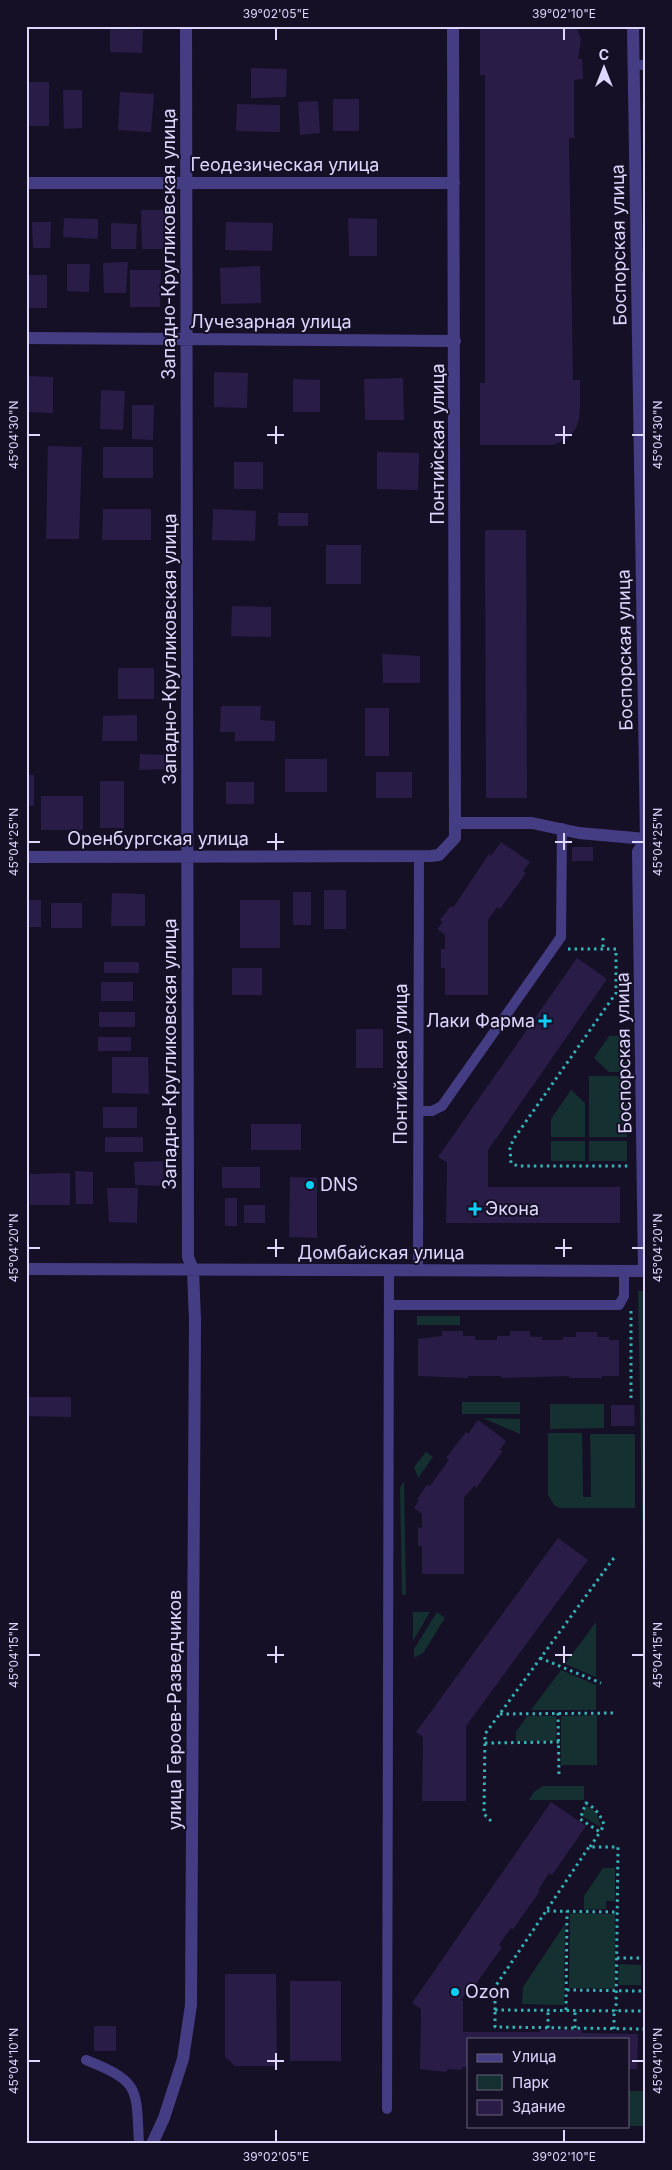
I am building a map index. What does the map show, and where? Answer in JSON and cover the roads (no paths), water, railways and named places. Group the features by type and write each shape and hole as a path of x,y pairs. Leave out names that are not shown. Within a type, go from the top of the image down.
{"street":[{"name":"Западно-Кругликовская улица","path":"186,26 188,1257 193,1270"},
{"name":"Понтийская улица","path":"439,855 455,838 457,823 453,26"},
{"name":"Боспорская улица","path":"633,26 640,65 646,839 638,852 644,1104 645,1271"},
{"name":"Геодезическая улица","path":"26,183 454,184"},
{"name":"Лучезарная улица","path":"26,338 455,341"},
{"path":"457,823 532,823 579,833 646,839"},
{"name":"Оренбургская улица","path":"26,857 439,855"},
{"name":"Домбайская улица","path":"26,1269 645,1271"},
{"name":"улица Героев-Разведчиков","path":"152,2144 164,2118 183,2059 191,2005 193,1270"}],"lane":[{"path":"419,1111 432,1112 442,1106 553,949 561,932 562,828"},
{"name":"Понтийская улица","path":"418,1271 420,856"},
{"path":"387,2108 389,1271"},
{"path":"389,1305 619,1305 624,1296 624,1271"},
{"path":"86,2060 115,2071 131,2084 137,2101 139,2144"}],"place":[{"name":"Лаки Фарма","path":"545,1021"},
{"name":"DNS","path":"310,1185"},
{"name":"Экона","path":"475,1209"},
{"name":"Ozon","path":"455,1992"}]}
